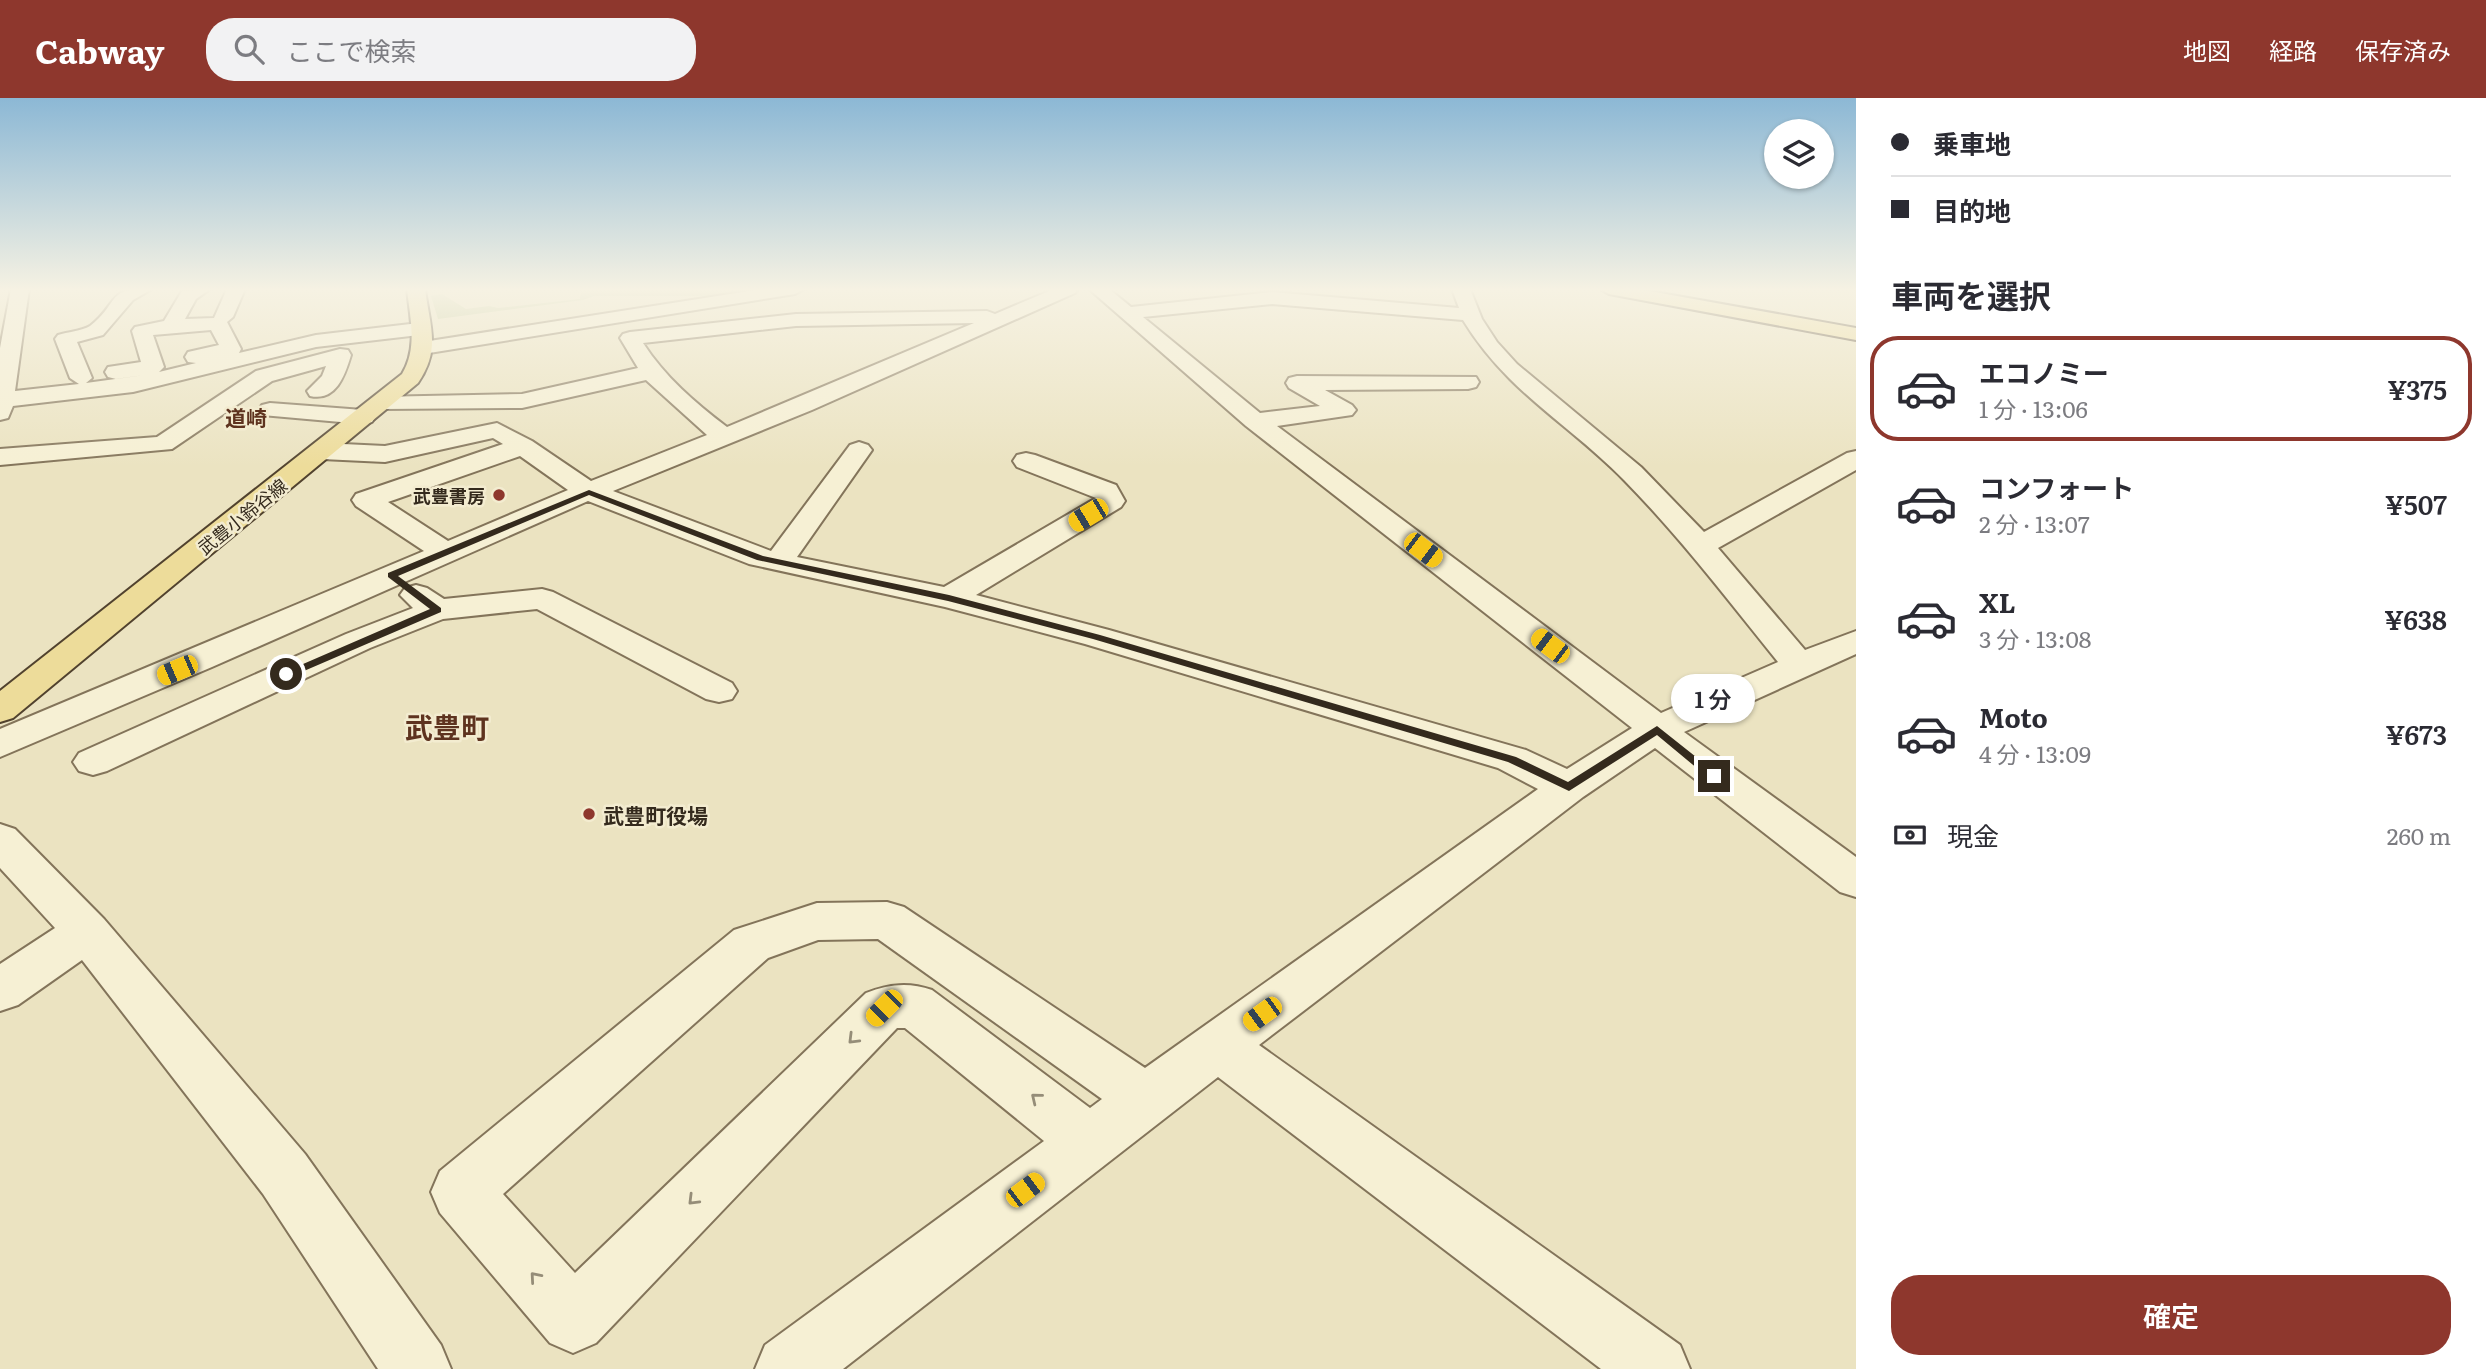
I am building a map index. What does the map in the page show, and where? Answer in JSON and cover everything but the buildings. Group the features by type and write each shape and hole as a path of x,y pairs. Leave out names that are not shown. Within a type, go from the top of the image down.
{"main road":[{"name":"武豊小鈴谷線","path":"0,710 410,378 421,360 421,348"}],"street":[{"path":"69,348 81,378"},
{"path":"147,348 153,367"},
{"path":"3,393 153,367 231,348"},
{"path":"3,393 133,385 286,348"},
{"path":"636,348 651,372 696,415 725,437"},
{"path":"0,744 176,671 445,552 804,405 917,348"},
{"path":"1168,348 1255,421 1622,700 1694,761 1856,880"},
{"path":"1494,348 1503,362 1549,405 1631,472 1800,666"},
{"path":"3,393 5,355"},
{"path":"0,457 163,444 264,376 340,355 332,379 318,391"},
{"path":"270,410 373,409 522,401 651,372"},
{"path":"1255,421 1344,410 1297,383 1468,382"},
{"path":"166,418 208,414"},
{"path":"46,454 54,428"},
{"path":"322,451 385,454 497,430 589,492 760,558 949,598 1097,637 1512,759 1569,787"},
{"path":"445,552 366,500 523,446"},
{"path":"779,561 859,450"},
{"path":"1699,547 1856,459"},
{"path":"949,598 1111,501 1106,491 1026,461"},
{"path":"392,575 437,610"},
{"path":"93,762 358,641 437,610 542,599 719,691"},
{"path":"789,1369 1146,1099 1569,787 1657,729 1856,641"},
{"path":"0,840 88,932 284,1174 417,1369"},
{"path":"1089,1142 914,1005 884,1008 573,1320 461,1192 751,944 817,922 887,920 1146,1099"},
{"path":"0,990 88,932"},
{"path":"1218,1046 1656,1369"}],"place":[{"name":"武豊書房","path":"499,495"},
{"name":"武豊町役場","path":"589,814"}],"district":[{"name":"道崎","path":"246,416"},
{"name":"武豊町","path":"447,726"}],"route":[{"path":"286,674 358,641 437,610 392,575 589,492 760,558 949,598 1097,637 1512,759 1569,787 1657,729 1714,776"}]}
